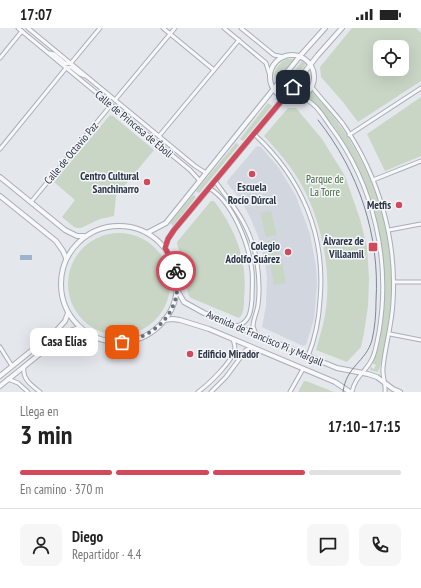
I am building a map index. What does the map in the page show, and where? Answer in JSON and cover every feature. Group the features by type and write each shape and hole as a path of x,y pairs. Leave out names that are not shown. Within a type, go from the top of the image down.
{"street":[{"name":"Calle de Princesa de Éboli","path":"18,28 190,170 200,181"},
{"name":"Calle de Princesa de Éboli","path":"28,28 195,166 206,173"},
{"path":"71,63 100,28"},
{"path":"163,28 214,70"},
{"path":"115,100 175,28"},
{"path":"224,28 266,63 271,81 277,93 284,98 300,97 308,100 315,106 337,136 358,173 373,212 379,238 383,284 379,331 372,359 361,373"},
{"path":"241,28 274,55 284,57"},
{"path":"245,32 248,28"},
{"path":"147,233 166,223 300,56 325,28"},
{"path":"165,248 168,239 174,230 342,28"},
{"path":"0,58 22,32"},
{"path":"159,136 239,40"},
{"name":"Calle de Princesa de Éboli","path":"47,52 54,54 66,64 71,63"},
{"path":"270,76 275,64 284,57 289,55 300,56 310,65 314,72 312,87 300,97"},
{"name":"Calle de Princesa de Éboli","path":"66,68 71,67 80,74 88,77"},
{"path":"0,149 66,68"},
{"path":"312,87 335,114 349,135 373,180 389,230 393,259 394,301 390,334 382,376 385,392"},
{"path":"349,135 421,88"},
{"name":"Calle de Octavio Paz","path":"31,202 111,105"},
{"path":"254,134 280,161 298,188 308,209 317,239 321,261 321,288 318,317 313,342 308,356"},
{"path":"373,180 421,161"},
{"path":"0,177 68,233 85,236"},
{"path":"215,181 241,216 249,232 255,250 259,273 258,305 254,328 257,335"},
{"path":"209,188 215,192 233,216 248,251 252,272 251,306 247,320 243,324 237,326"},
{"path":"0,196 56,240 63,250 66,258"},
{"path":"389,230 421,224"},
{"path":"117,226 136,228 147,233 165,248 175,267 177,290 172,308 164,320 154,331 146,336 131,341 122,342 114,342 97,338 79,328 68,314 61,291 62,271 66,258 73,248 85,236 98,229 117,226"},
{"path":"394,282 421,282"},
{"name":"Avenida de Francisco Pi y Margall","path":"177,290 182,300 204,313 340,369 373,375 400,392"},
{"path":"1,375 57,330 65,321 68,314"},
{"name":"Avenida de Francisco Pi y Margall","path":"164,320 180,320 209,329 339,384 351,392 361,373"},
{"path":"0,386 67,332 79,328"},
{"path":"390,334 421,340"},
{"path":"198,392 215,377 232,355 235,348 233,339"},
{"path":"0,347 12,366"},
{"path":"211,392 226,377 246,350 252,348"},
{"path":"25,366 23,372 25,378 30,385 40,392"},
{"path":"290,392 303,369"},
{"path":"8,379 18,383 28,392"}],"shaded area":[{"name":"Colegio Adolfo Suárez","path":"259,146 279,168 296,196 310,234 316,267 317,285 314,319 306,345 303,346 262,327 266,306 267,277 264,257 258,236 250,217 240,199 227,183 256,147"}],"green space":[{"path":"352,28 416,28 421,33 421,81 358,122 321,77 320,67"},
{"path":"287,59 294,59 275,83 274,75 276,69 280,63"},
{"path":"302,61 306,64 283,93 279,90"},
{"path":"309,72 307,85 305,88 295,95 290,95"},
{"path":"312,92 333,116 351,142 366,170 378,200 386,230 390,261 391,293 386,343 378,372 370,370 370,367 374,369 376,365 372,363 379,342 384,311 384,279 378,230 365,183 342,139 321,110 308,96"},
{"path":"421,97 421,156 385,171 367,134"},
{"path":"268,103 272,106 243,141 240,139"},
{"name":"Parque de La Torre","path":"288,108 296,108 322,139 345,176 360,219 367,247 369,278 368,306 364,333 361,347 347,362 316,350 324,319 327,297 326,260 318,223 304,189 295,174 264,136"},
{"path":"110,115 154,150 116,196 114,216 100,219 81,228 77,228 62,217 75,200 54,182"},
{"path":"236,143 239,145 199,193 196,191"},
{"path":"193,195 196,197 173,226 170,223"},
{"path":"211,201 214,201 229,223 239,246 245,284 243,312 239,318 191,298 188,293 187,273 177,242"},
{"path":"271,211 277,235 266,237 260,213"},
{"path":"119,233 129,234 148,241 162,255 169,274 169,294 162,313 148,327 129,334 119,335 109,334 90,327 76,313 69,294 68,284 69,274 76,255 90,241 109,234"},
{"path":"276,239 279,256 269,258 265,242"},
{"path":"282,261 286,283 274,285 270,263"},
{"path":"304,381 306,381 334,392 298,392"}],"water":[{"path":"20,255 32,255 32,260 20,260"}],"tram line":[{"path":"318,120 345,161 355,183 364,205 374,252 376,306 375,325 372,340 365,354 348,376 343,392"}],"way so far":[{"path":"122,342 131,341 146,336 154,331 168,315 172,308 177,290 176,271"}],"place":[{"name":"Escuela Rocío Dúrcal","path":"252,174"},
{"name":"Centro Cultural Sanchinarro","path":"147,182"},
{"name":"Metfis","path":"399,205"},
{"name":"Álvarez de Villaamil","path":"373,247"},
{"name":"Colegio Adolfo Suárez","path":"288,252"},
{"name":"Casa Elías","path":"122,342"},
{"name":"Edificio Mirador","path":"190,354"}],"route":[{"path":"176,271 165,248 168,239 293,87"}]}
